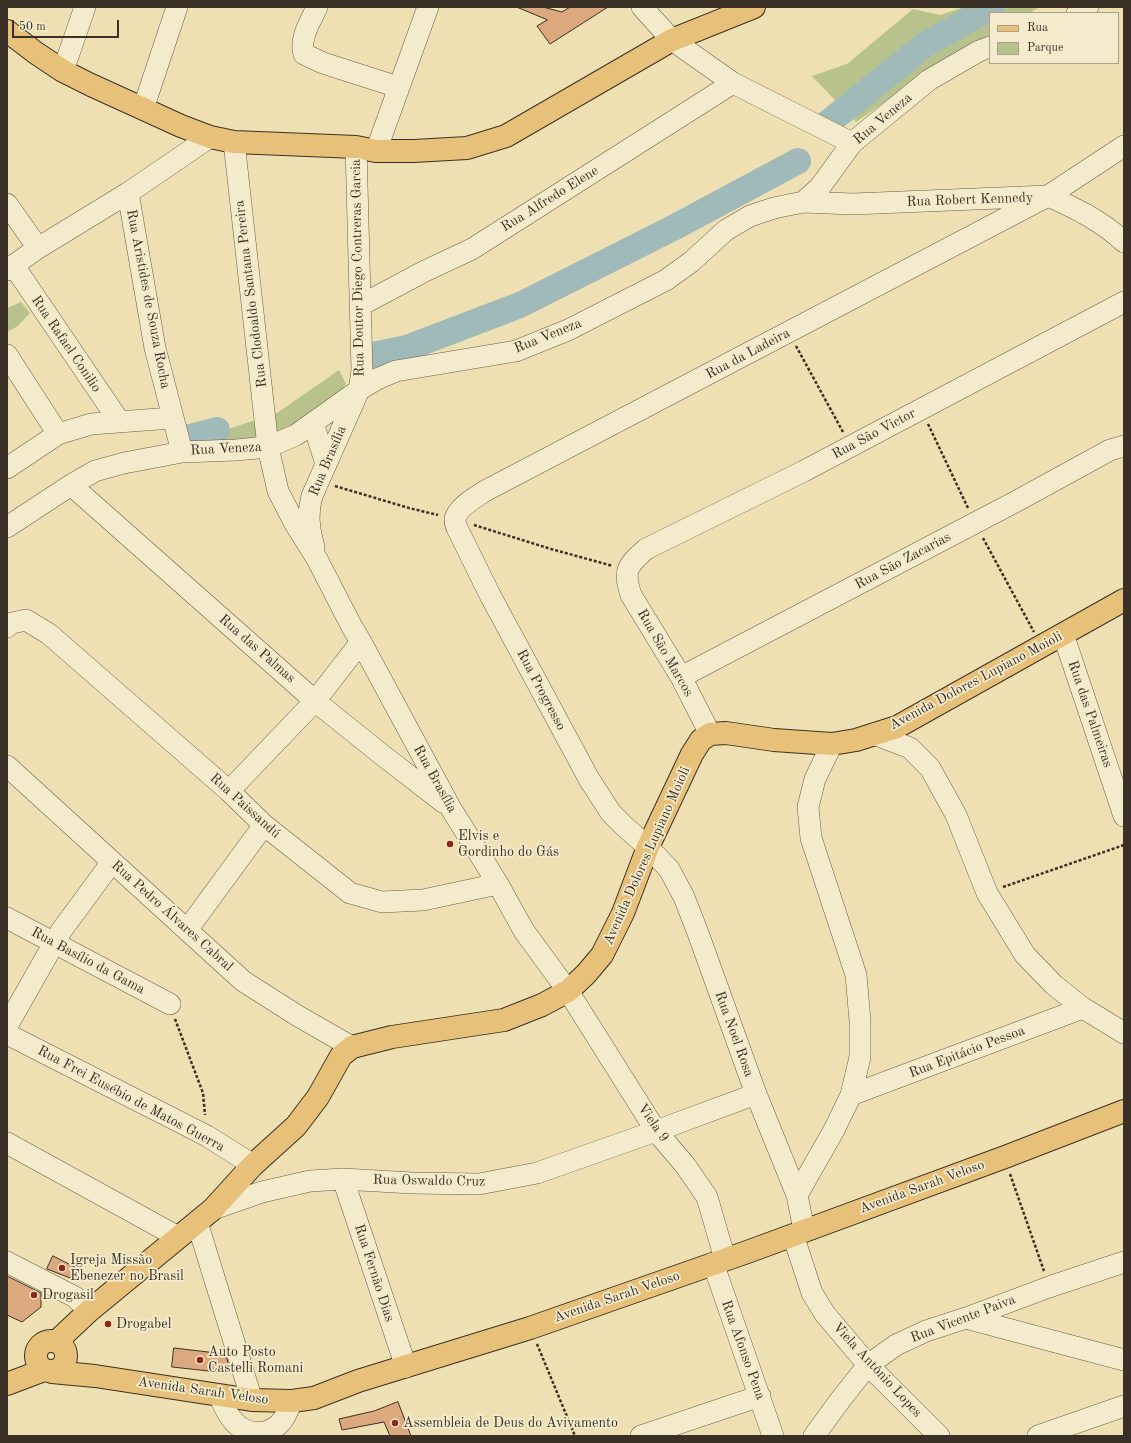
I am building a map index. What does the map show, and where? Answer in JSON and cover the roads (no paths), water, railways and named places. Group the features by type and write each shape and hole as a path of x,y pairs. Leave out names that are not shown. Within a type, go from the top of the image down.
{"main road":[{"path":"7,31 63,71 143,109 210,137 234,142 414,151 467,148 506,136 672,40 754,7"},
{"name":"Avenida Dolores Lupiano Moioli","path":"352,1047 392,1037 504,1020 542,1005 568,991 586,974 602,955 624,913 648,847 692,754 701,740 710,734 726,733 774,740 832,744 856,740 897,727 1124,600"},
{"path":"7,1372 51,1357 89,1312 205,1215 253,1165 296,1126 318,1097 341,1056 352,1047"},
{"name":"Avenida Sarah Veloso","path":"7,1384 51,1357 95,1376 220,1396 252,1400 292,1401 314,1398 358,1381 530,1328 799,1232 1004,1157 1124,1111"}],"street":[{"path":"63,71 85,7"},
{"path":"143,109 177,7"},
{"path":"317,7 303,39 302,49 304,54 324,63 398,88"},
{"name":"Rua Doutor Diego Contreras Garcia","path":"359,390 362,370 358,237 366,149 398,88 428,7"},
{"path":"642,7 672,40 733,83 852,144"},
{"path":"1079,12 1088,7"},
{"name":"Rua Veneza","path":"7,527 95,471 124,463 182,452 249,450 268,447 296,435 359,390 377,379 396,371 516,351 568,330 666,280 690,262 726,230 750,216 774,208 803,202 820,187 852,144 929,80 979,51 989,47"},
{"name":"Rua Alfredo Elene","path":"361,305 425,271 472,249 733,83"},
{"path":"10,268 38,248 128,193 210,137"},
{"name":"Rua Clodoaldo Santana Pereira","path":"234,142 268,447"},
{"name":"Rua da Ladeira","path":"455,519 462,508 486,491 1048,196 1124,146"},
{"name":"Rua Aristides de Souza Rocha","path":"128,193 155,348 182,452"},
{"name":"Rua Robert Kennedy","path":"803,202 853,204 1048,196 1076,208 1112,231 1124,242"},
{"path":"7,204 38,248"},
{"name":"Rua Rafael Conilio","path":"10,268 119,421"},
{"name":"Rua São Victor","path":"627,570 635,559 646,549 804,471 1124,302"},
{"path":"7,355 58,434"},
{"name":"Rua Brasília","path":"317,558 310,532 309,520 312,496 359,390"},
{"path":"7,468 58,434 92,424 172,418"},
{"path":"313,423 326,464"},
{"name":"Rua São Zacarias","path":"681,677 975,523 1110,450 1124,446"},
{"name":"Rua Brasília","path":"268,447 278,492 295,524 317,558 450,807 498,884 524,931 568,991"},
{"name":"Rua das Palmas","path":"71,485 315,701 450,807"},
{"path":"278,492 286,496 300,498 312,496"},
{"name":"Rua Progresso","path":"455,519 457,528 490,595 589,779 612,813 648,847"},
{"name":"Rua São Marcos","path":"627,570 627,582 631,595 681,677 710,734"},
{"name":"Rua Paissandú","path":"16,623 37,625 49,634 229,791 264,825 350,893 382,902 423,900 498,884"},
{"name":"Rua das Palmeiras","path":"1063,634 1124,816"},
{"path":"229,791 315,701 361,642"},
{"path":"874,734 910,748 930,768 956,815 987,893 1025,955 1054,985 1083,1008 1124,1033"},
{"path":"796,1195 834,1130 851,1095 860,1057 860,1021 856,975 811,838 808,807 815,779 832,744"},
{"name":"Rua Pedro Álvares Cabral","path":"7,766 243,981 298,1016 352,1047"},
{"path":"187,930 264,825"},
{"name":"Rua Noel Rosa","path":"648,847 669,869 684,897 756,1094 796,1195 799,1232"},
{"path":"7,1026 61,931 112,862"},
{"name":"Rua Basílio da Gama","path":"7,918 170,1004"},
{"name":"Viela 9","path":"568,991 656,1131 685,1166 707,1197 719,1261"},
{"name":"Rua Epitácio Pessoa","path":"851,1095 1083,1008"},
{"name":"Rua Frei Eusébio de Matos Guerra","path":"7,1034 207,1136 253,1165"},
{"name":"Rua Oswaldo Cruz","path":"205,1215 262,1192 310,1180 343,1179 412,1183 479,1184 537,1173 756,1094"},
{"path":"7,1143 178,1237"},
{"name":"Rua Fernão Dias","path":"343,1179 406,1367"},
{"path":"205,1215 252,1400"},
{"name":"Viela Antônio Lopes","path":"799,1232 812,1293 825,1314 868,1365 939,1436"},
{"name":"Rua Afonso Pena","path":"719,1261 773,1436"},
{"path":"7,1262 75,1297 89,1312"},
{"name":"Rua Vicente Paiva","path":"814,1436 868,1365 896,1345 926,1331 1124,1262"},
{"path":"966,1318 1124,1360"},
{"path":"220,1396 230,1418 236,1425 263,1434 284,1419 292,1401"},
{"path":"641,1436 760,1396"},
{"path":"1038,1436 1124,1406"}],"waterway":[{"path":"829,122 926,44 992,7"},
{"path":"373,355 407,348 520,305 673,228 798,161"},
{"path":"190,437 217,430"}],"place":[{"name":"Elvis e Gordinho do Gás","path":"450,844"},
{"name":"Igreja Missão Ebenezer no Brasil","path":"62,1268"},
{"name":"Drogasil","path":"34,1295"},
{"name":"Drogabel","path":"108,1324"},
{"name":"Auto Posto Castelli Romani","path":"200,1360"},
{"name":"Assembleia de Deus do Avivamento","path":"395,1423"}]}
